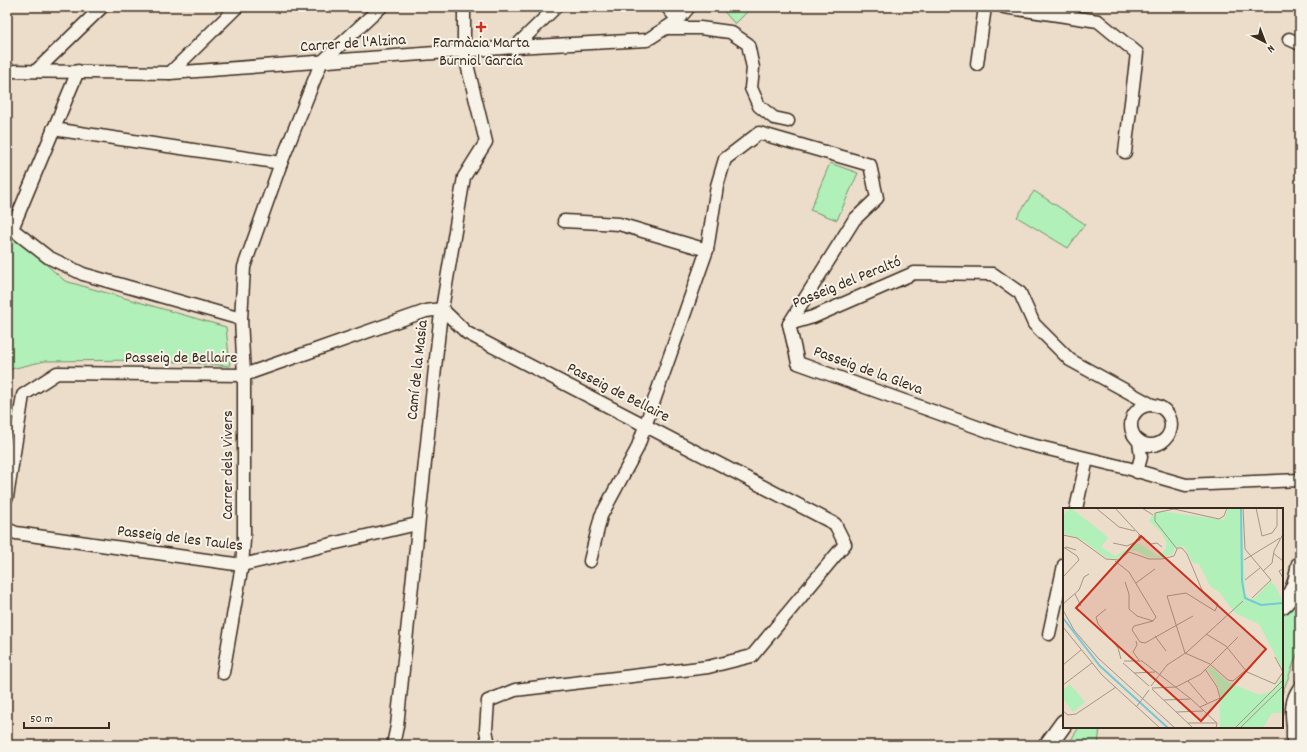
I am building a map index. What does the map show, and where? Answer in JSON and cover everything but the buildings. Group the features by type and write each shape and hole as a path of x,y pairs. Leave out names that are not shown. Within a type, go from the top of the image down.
{"street":[{"path":"36,71 102,7"},
{"path":"170,73 237,7"},
{"name":"Camí de la Masia","path":"393,745 397,726 417,524 442,309 464,177 486,142 464,52 464,7"},
{"path":"667,7 678,20"},
{"name":"Carrer de l'Alzina","path":"7,71 78,70 170,73 321,63 515,47 647,40 678,20 689,7"},
{"path":"977,64 985,7"},
{"path":"1004,7 1098,21 1137,53 1125,152"},
{"path":"321,63 375,9"},
{"path":"515,47 549,9"},
{"path":"666,28 700,28 730,32 748,44 753,68 751,88 759,106 774,118 788,121"},
{"path":"1289,39 1300,44"},
{"name":"Carrer dels Vivers","path":"223,673 242,565 244,540 244,375 241,319 244,266 281,163 321,63"},
{"path":"78,70 12,229 48,257 82,274 241,319"},
{"path":"54,129 281,163"},
{"path":"590,561 601,516 637,449 644,425 707,250 717,186 725,159 760,134 870,165 877,198 854,220 789,324"},
{"path":"564,221 619,224 707,250"},
{"name":"Passeig del Peraltó","path":"789,324 813,317 914,273 993,274 1020,293 1034,324 1070,360 1152,405"},
{"name":"Passeig de Bellaire","path":"7,497 24,395 57,373 244,375 426,311 442,309 467,333 836,524 845,544 752,656 708,667 515,690 488,701 486,730 490,745"},
{"name":"Passeig de la Gleva","path":"789,324 798,363 1019,442 1186,485 1300,480"},
{"path":"1152,405 1159,407 1166,412 1170,418 1170,432 1165,439 1152,445 1139,441 1134,436 1131,428 1131,421 1139,409 1152,405"},
{"path":"1137,472 1141,457 1139,441"},
{"path":"1076,508 1087,459"},
{"name":"Passeig de les Taules","path":"7,529 16,533 242,565 417,524"},
{"path":"1283,605 1287,601 1298,580 1300,565"},
{"path":"1049,634 1063,570"},
{"path":"1292,745 1296,727 1291,713 1294,696 1300,687"},
{"path":"1048,745 1063,724"}],"green space":[{"path":"720,7 752,7 735,24"},
{"path":"830,163 858,173 837,220 810,210"},
{"path":"1034,191 1085,224 1068,248 1017,217"},
{"path":"7,230 65,281 226,327 230,366 150,360 45,361 7,370"},
{"path":"1300,600 1300,647 1283,691 1283,614"},
{"path":"1078,728 1100,728 1098,745 1068,745"}],"place":[{"name":"Farmàcia Marta Burniol García","path":"481,27"}]}
